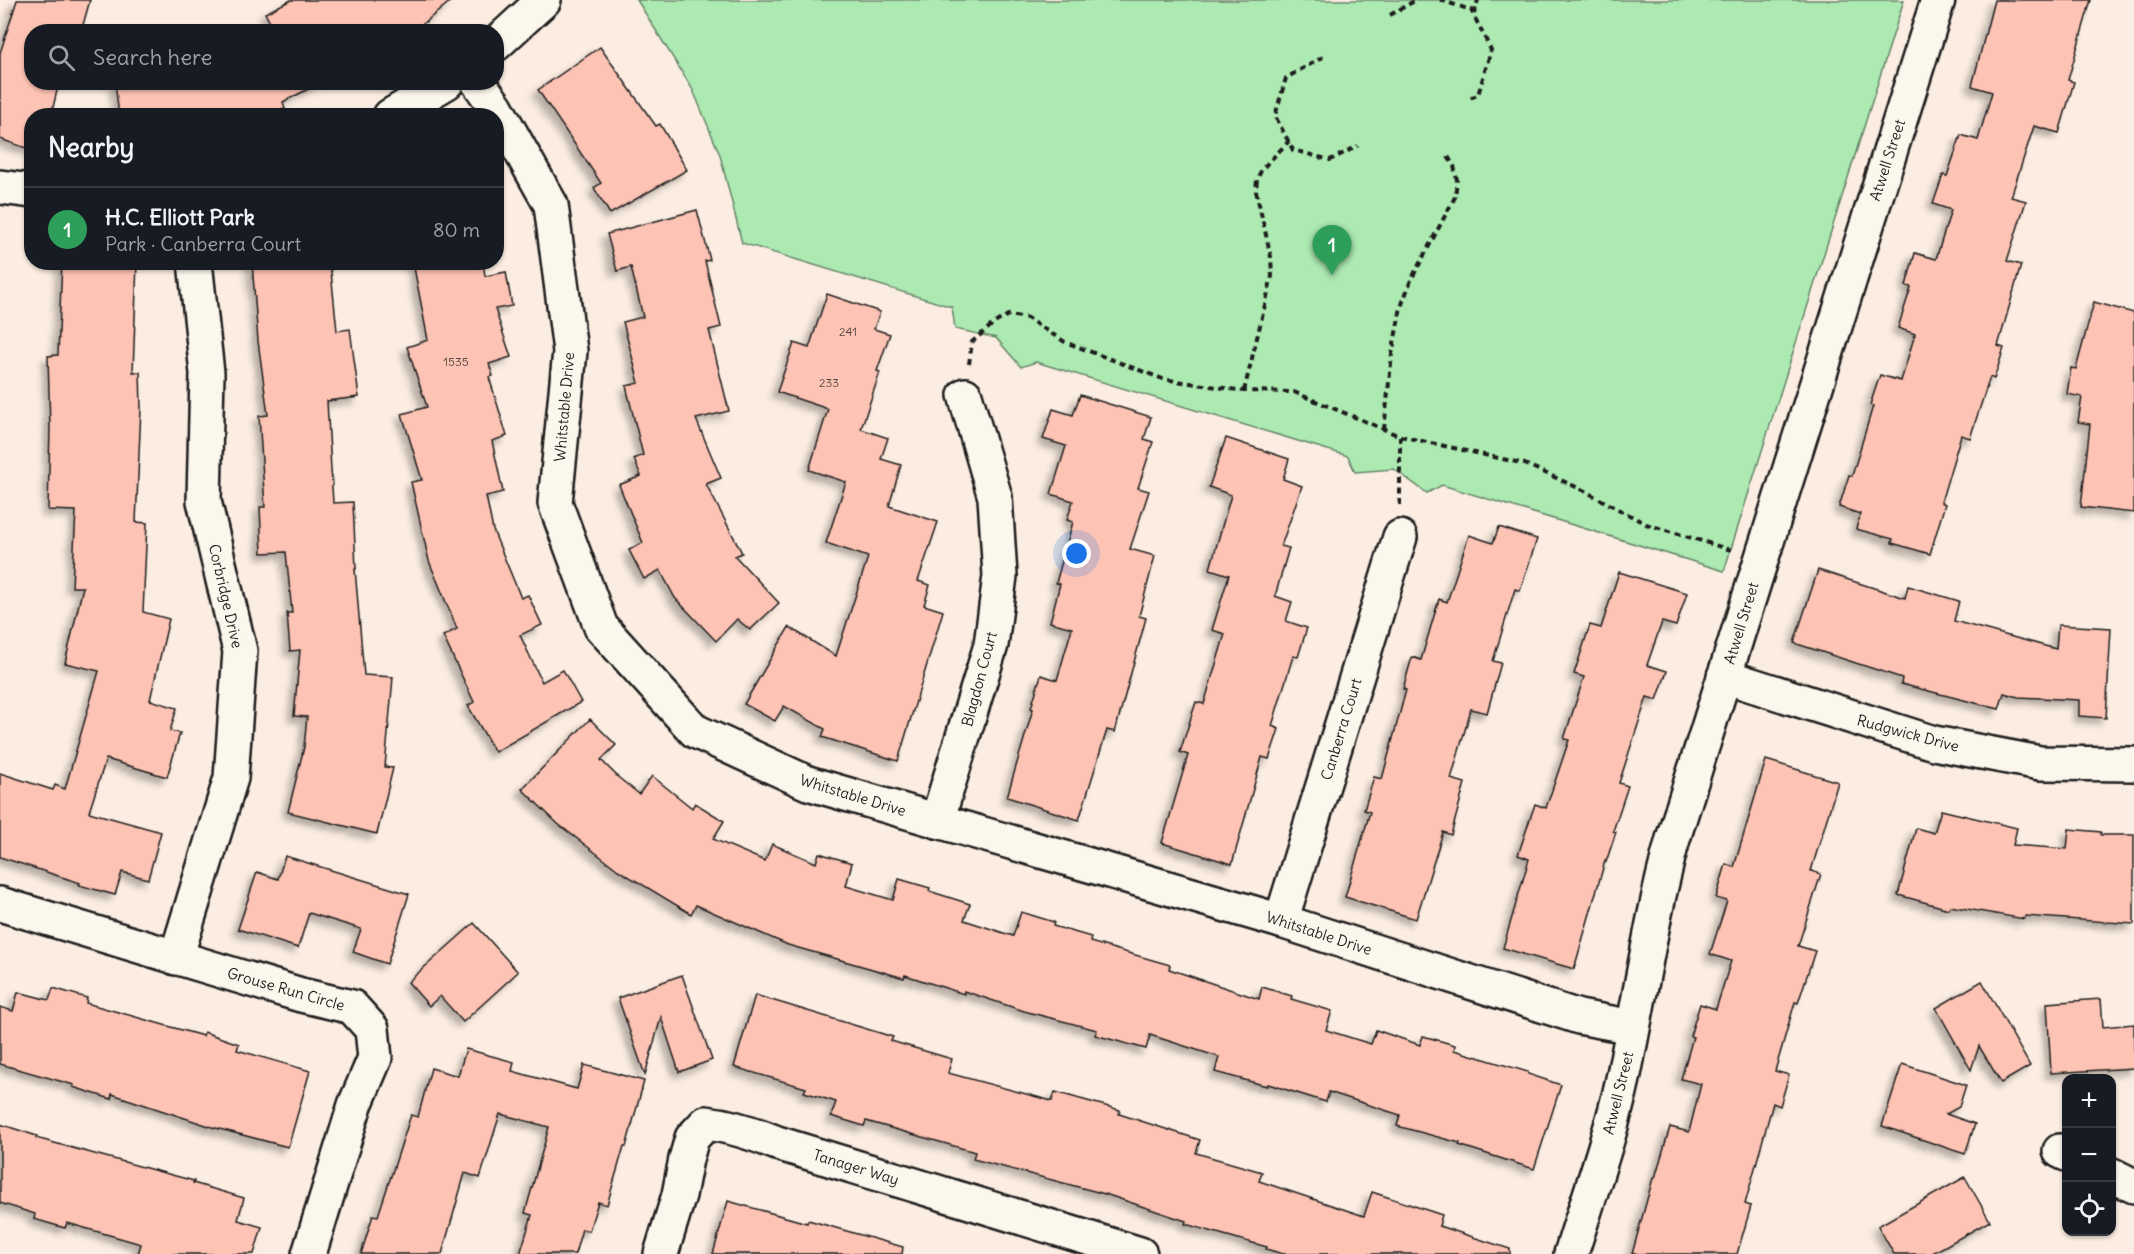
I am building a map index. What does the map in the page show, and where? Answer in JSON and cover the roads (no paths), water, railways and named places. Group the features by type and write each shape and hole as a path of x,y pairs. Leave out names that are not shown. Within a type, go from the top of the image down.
{"street":[{"path":"504,37 544,0"},
{"name":"Atwell Street","path":"1571,1254 1614,1114 1659,889 1938,0"},
{"path":"403,108 434,90"},
{"name":"Whitstable Drive","path":"484,90 497,108"},
{"name":"Whitstable Drive","path":"504,121 551,205 570,351 555,503 601,627 695,731 808,783 1281,921 1579,1017 1633,1027"},
{"path":"0,187 24,190"},
{"name":"Corbridge Drive","path":"176,958 231,778 240,651 204,501 207,373 196,270"},
{"name":"Blagdon Court","path":"938,821 991,645 1000,576 995,497 965,395"},
{"name":"Canberra Court","path":"1281,921 1400,537"},
{"name":"Rudgwick Drive","path":"1724,676 1934,743 2040,763 2134,764"},
{"name":"Grouse Run Circle","path":"0,904 301,995 352,1008 372,1029 375,1058 355,1105 309,1254"},
{"name":"Tanager Way","path":"661,1254 679,1195 692,1138 706,1123 728,1125 748,1131 777,1143 1140,1254"},
{"path":"2116,1178 2134,1186"}],"place":[{"name":"H.C. Elliott Park","path":"1332,275"}]}
